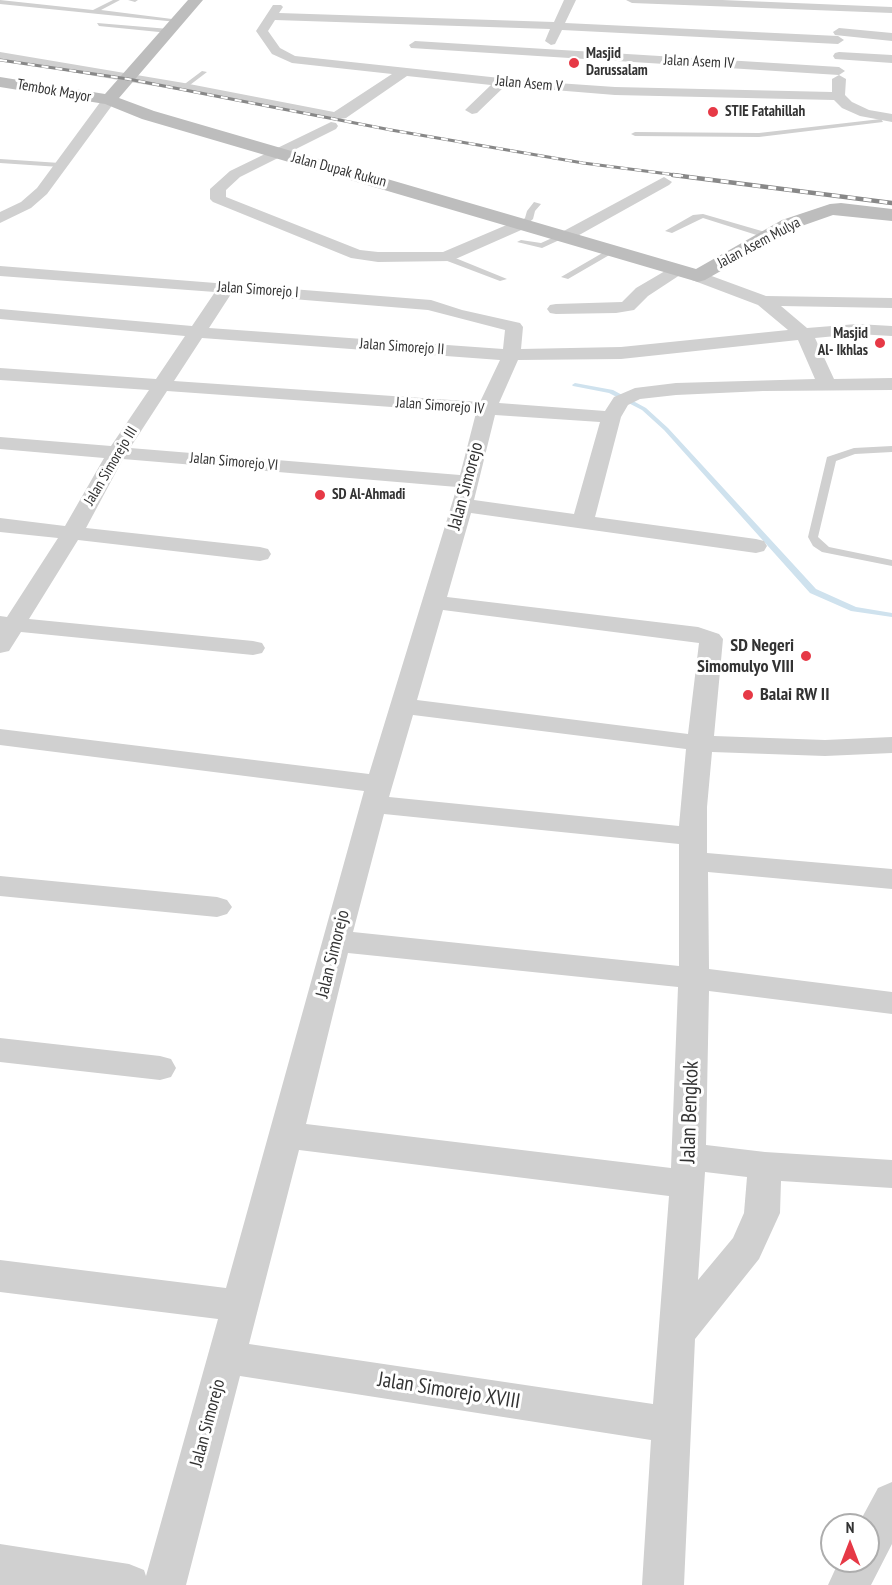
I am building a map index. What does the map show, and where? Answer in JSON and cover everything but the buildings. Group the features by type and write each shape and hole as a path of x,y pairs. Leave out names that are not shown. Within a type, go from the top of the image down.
{"street":[{"path":"0,218 26,205 42,191 109,100 196,0"},
{"path":"528,85 546,53 570,0"},
{"path":"633,0 892,23"},
{"path":"557,26 839,20 892,10"},
{"name":"Jalan Asem V","path":"557,26 275,11 267,31 276,51 292,58 404,72 528,85 615,91 839,97 871,100"},
{"path":"839,20 892,37"},
{"path":"839,20 839,56 843,72 839,97 857,111 885,121"},
{"name":"Jalan Asem IV","path":"415,45 843,72"},
{"path":"311,48 338,51"},
{"path":"0,56 337,116 404,72"},
{"path":"839,56 892,59"},
{"name":"Tembok Mayor","path":"0,82 109,100"},
{"path":"472,110 502,82"},
{"path":"464,96 484,99"},
{"name":"Jalan Dupak Rukun","path":"109,100 148,115 278,153 521,233 565,236 698,276"},
{"path":"331,126 225,181 218,189 218,199 357,255 398,258 445,257 521,233"},
{"path":"565,236 664,182"},
{"name":"Jalan Asem Mulya","path":"698,276 789,224 830,210 841,209 892,215"},
{"path":"556,309 628,306 642,292 677,269"},
{"name":"Jalan Simorejo I","path":"0,271 431,305 457,314 513,341"},
{"path":"698,276 764,301 804,334 827,384"},
{"name":"Jalan Simorejo III","path":"0,646 6,624 73,531 117,452 226,288"},
{"path":"764,301 892,303"},
{"name":"Jalan Simorejo II","path":"0,314 196,332 513,341 621,353 857,329 892,331"},
{"name":"Jalan Simorejo","path":"165,1585 376,794 465,493 487,409 513,341"},
{"name":"Jalan Simorejo IV","path":"0,374 487,409 622,404 687,389 892,384"},
{"path":"583,522 622,404"},
{"name":"Jalan Simorejo VI","path":"0,442 117,452 465,493"},
{"path":"465,493 583,522 756,546"},
{"path":"0,525 73,531 260,554"},
{"name":"Jalan Bengkok","path":"433,602 698,634 711,639 693,807 694,978 688,1170 676,1334 663,1585"},
{"path":"6,624 253,648"},
{"path":"402,706 699,743 752,747 825,748 892,745"},
{"path":"0,737 376,794 693,849 892,879"},
{"path":"0,886 217,907"},
{"path":"336,941 694,978 892,1003"},
{"path":"0,1050 160,1068"},
{"path":"286,1135 688,1170 765,1166 892,1174"},
{"path":"676,1334 750,1240 762,1213 765,1166"},
{"path":"0,1276 240,1306"},
{"name":"Jalan Simorejo XVIII","path":"226,1357 672,1425"},
{"path":"880,1525 892,1502"},
{"path":"0,1565 129,1585"}],"lane":[{"path":"92,12 117,0"},
{"path":"0,2 92,12 173,25"},
{"path":"108,5 163,12"},
{"path":"99,24 173,25"},
{"path":"184,87 204,72"},
{"path":"635,134 759,135 885,121"},
{"path":"0,161 60,165"},
{"path":"521,233 531,211 537,204"},
{"path":"669,231 696,216 701,216 769,236"},
{"path":"565,277 614,250"},
{"path":"445,257 503,279"},
{"path":"892,449 854,451 831,459 813,537 817,544 826,550 892,563"}],"waterway":[{"path":"575,385 611,391 644,409 666,429 813,591 854,609 892,615"}],"railway":[{"path":"0,60 128,79 391,130 583,163 684,176"},
{"path":"673,175 892,203"}],"place":[{"name":"Masjid Darussalam","path":"574,63"},
{"name":"STIE Fatahillah","path":"713,112"},
{"name":"Masjid Al- Ikhlas","path":"880,343"},
{"name":"SD Al-Ahmadi","path":"320,495"},
{"name":"SD Negeri Simomulyo VIII","path":"806,656"},
{"name":"Balai RW II","path":"748,695"}]}
